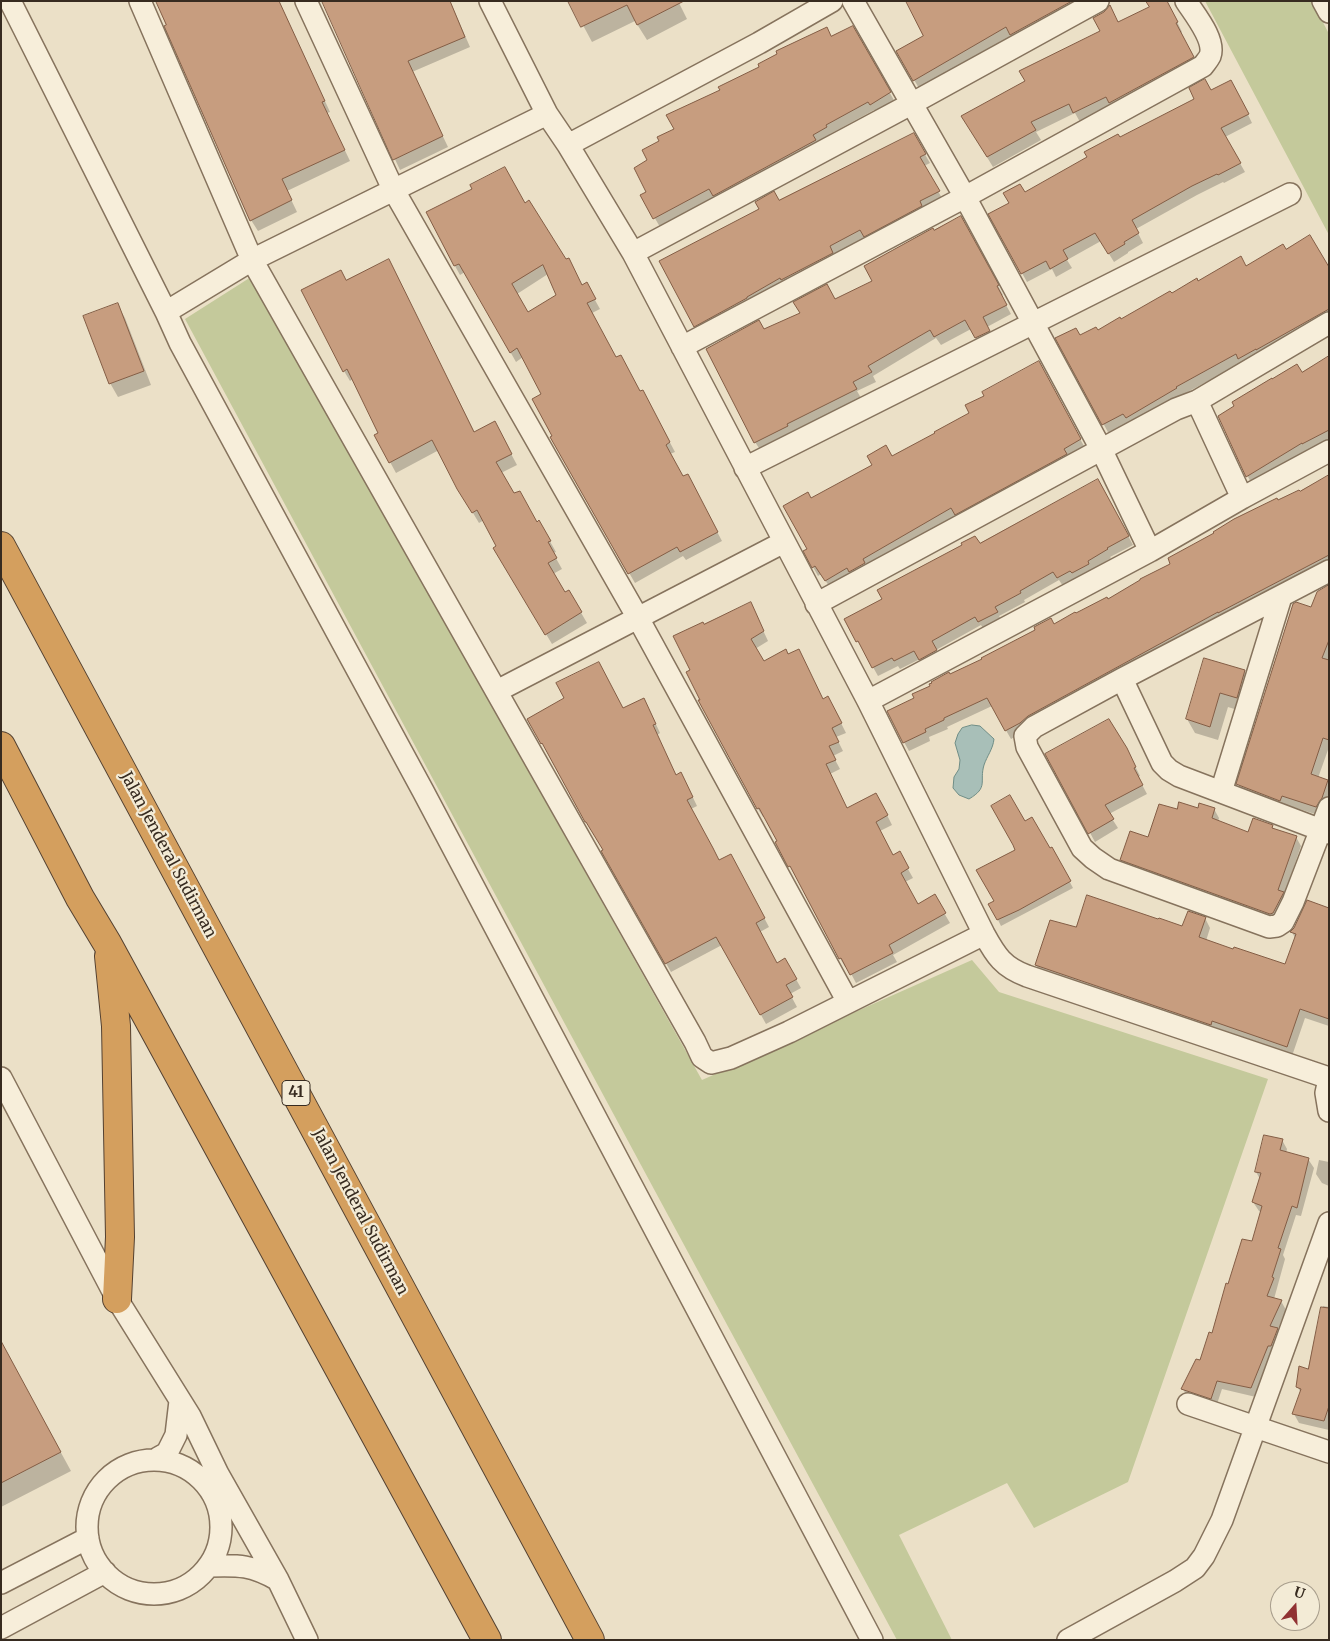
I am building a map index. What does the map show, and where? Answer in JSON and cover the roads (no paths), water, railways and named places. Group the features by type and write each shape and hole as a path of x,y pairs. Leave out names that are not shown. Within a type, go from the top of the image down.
{"highway":[{"name":"Jalan Jenderal Sudirman","path":"1,546 591,1639"},
{"path":"1,746 80,898 107,943 486,1640"},
{"path":"107,943 116,1026 120,1237 118,1298"}],"street":[{"path":"10,1 180,343 423,791 872,1640"},
{"path":"140,1 252,260 705,1060 715,1063 731,1058 789,1032 984,934"},
{"path":"306,1 394,189 638,618 848,1002"},
{"path":"490,1 547,114 568,145 633,253 868,701 984,934 1000,960 1015,972 1329,1078 1326,1093 1329,1111"},
{"path":"568,145 759,43 832,1"},
{"path":"853,1 965,197 1102,449 1150,551"},
{"path":"633,253 1098,1"},
{"path":"682,347 965,197 1203,66 1211,51 1209,38 1186,1"},
{"path":"1323,1 1329,12"},
{"path":"166,312 252,260 547,114"},
{"path":"745,468 1290,194"},
{"path":"816,604 1176,409 1197,401 1329,323"},
{"path":"1197,401 1242,498"},
{"path":"868,701 1150,551 1329,451"},
{"path":"497,691 784,542"},
{"path":"1329,571 1122,679 1034,728 1025,736 1027,747 1082,848 1093,858 1109,869 1269,927 1277,926 1284,922 1325,832 1329,808"},
{"path":"1221,792 1281,597"},
{"path":"1122,679 1162,763 1169,770 1179,776 1325,832"},
{"path":"1,1078 118,1298 190,1416 218,1474 278,1580 307,1640"},
{"path":"1068,1640 1176,1581 1195,1568 1204,1556 1222,1520 1329,1223"},
{"path":"158,1458 190,1469 206,1484 217,1502 222,1524 219,1545 210,1566 194,1582 173,1591 151,1594 129,1589 110,1577 95,1560 88,1538 88,1516 94,1495 108,1478 126,1466 158,1458 168,1453 176,1435 180,1401"},
{"path":"1188,1404 1329,1452"},
{"path":"1,1583 88,1538"},
{"path":"210,1566 234,1565 248,1567 278,1580"},
{"path":"1,1628 105,1572"}],"water":[{"path":"972,725 980,726 994,739 984,765 981,787 969,799 959,795 953,788 954,777 959,769 960,760 955,743 962,728"}]}
